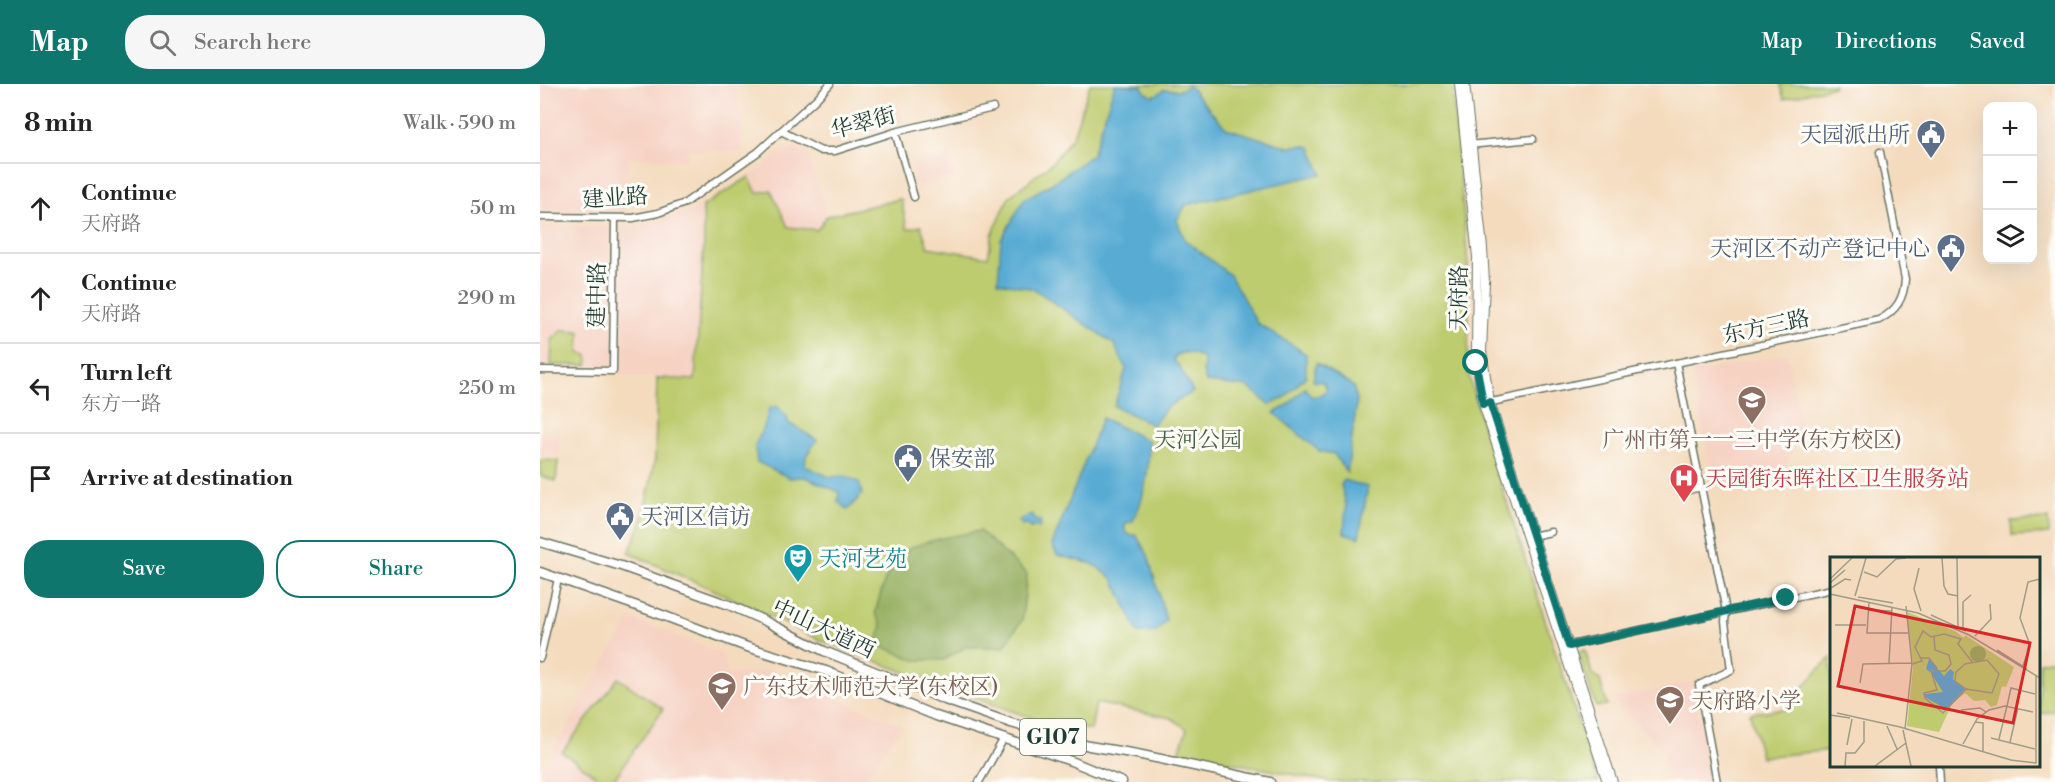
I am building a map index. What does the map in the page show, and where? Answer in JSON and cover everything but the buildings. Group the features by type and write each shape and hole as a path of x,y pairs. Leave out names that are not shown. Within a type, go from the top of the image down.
{"highway":[{"name":"中山大道西","path":"540,542 621,566 729,605 824,651 945,700 1026,728 1089,746 1270,782"},
{"name":"中山大道西","path":"540,572 747,647 826,671 936,716 1071,761 1120,782"}],"main road":[{"name":"天府路","path":"1458,84 1468,145"},
{"name":"天府路","path":"1465,84 1477,257 1476,363 1486,403 1565,646 1613,782"},
{"name":"天府路","path":"1486,403 1532,536 1606,782"}],"street":[{"name":"建业路","path":"540,217 633,219 685,203 748,159 830,84"},
{"name":"华翠街","path":"781,131 821,151 835,151 895,132 993,108"},
{"path":"895,132 914,197"},
{"path":"1468,145 1533,139"},
{"name":"东方三路","path":"1486,403 1879,320 1889,315 1899,304 1904,291 1905,279 1880,152"},
{"name":"建中路","path":"540,370 613,371 615,219"},
{"path":"1676,363 1726,611 1725,622 1731,670 1699,685 1717,782"},
{"path":"1681,492 1701,487"},
{"path":"1532,536 1551,532"},
{"path":"540,658 558,579"},
{"path":"1565,646 1830,589"},
{"path":"979,782 1003,740"},
{"path":"1939,767 1940,782"}],"shaded area":[{"path":"540,84 735,84 741,117 742,152 689,150 688,160 628,157 625,214 540,210"},
{"path":"899,104 904,125 873,133 868,112"},
{"path":"795,147 808,154 827,216 817,230 788,227 771,190 757,193 749,177 785,150"},
{"path":"948,154 955,177 917,187 911,164"},
{"path":"703,206 704,243 695,381 540,370 540,225 620,228 659,221"},
{"name":"广州市第一一三中学(东方校区)","path":"1787,354 1804,436 1792,445 1787,471 1714,486 1692,373"},
{"path":"540,432 560,433 559,456 540,456"},
{"name":"广东技术师范大学(东校区)","path":"630,618 723,654 728,675 765,670 902,725 863,782 548,782 542,770"},
{"name":"天府路小学","path":"1693,682 1712,782 1669,782 1661,749 1615,703 1615,699"}],"green space":[{"name":"天河公园","path":"1090,84 1452,84 1469,276 1468,373 1487,442 1598,782 1330,782 1179,752 1187,729 1171,718 1096,703 1091,730 1035,719 820,640 629,553 643,518 655,459 657,378 695,380 704,243 703,206 749,177 757,193 771,190 788,227 817,230 827,216 901,199 907,229 921,226 928,247 988,257 992,235 1009,197 1053,162 1073,136"},
{"path":"1780,84 1834,84 1834,86 1784,99"},
{"path":"562,330 580,331 579,353 588,355 588,365 551,365 552,340"},
{"path":"540,460 558,461 556,481 540,476"},
{"path":"2048,519 2049,534 2012,536 2011,521"},
{"path":"980,531 1027,574 1022,620 1004,647 965,647 944,660 915,660 876,644 882,626 875,613 887,576 899,556 914,546"},
{"path":"1585,650 1592,674 1600,680 1607,705 1596,707 1578,652"},
{"path":"1830,659 1830,750 1761,757 1750,713 1785,709"},
{"path":"2054,659 2055,711 2040,714 2040,662"},
{"path":"618,678 663,709 612,782 605,782 562,752"}],"water":[{"path":"1115,84 1142,86 1145,92 1152,96 1164,89 1179,90 1189,86 1226,128 1289,147 1301,145 1311,147 1322,174 1186,205 1177,220 1185,240 1230,275 1257,323 1306,354 1306,376 1285,398 1270,405 1248,387 1206,382 1203,371 1204,360 1197,355 1185,353 1174,358 1175,363 1178,364 1193,392 1167,407 1153,425 1114,406 1126,369 1114,344 1034,289 998,282 1001,240 1024,199 1051,184 1092,155"},
{"path":"1316,363 1353,386 1357,401 1347,473 1334,454 1319,451 1274,413 1287,406 1305,388 1312,397 1323,394 1327,389 1323,382 1313,381"},
{"path":"777,406 788,418 787,422 817,440 806,456 805,466 830,477 845,476 859,482 862,494 848,510 838,502 839,492 805,477 790,478 757,462 755,446 769,408"},
{"path":"1102,418 1149,441 1144,493 1132,522 1125,523 1125,531 1130,535 1136,535 1148,555 1166,620 1156,632 1138,633 1113,579 1093,564 1057,555 1052,545"},
{"path":"1344,480 1368,487 1359,538 1344,533 1346,505 1341,485"},
{"path":"1032,514 1034,520 1041,521 1039,528 1036,526 1030,528 1026,523 1023,526 1018,521"}],"place":[{"name":"天园派出所","path":"1931,160"},
{"name":"天河区不动产登记中心","path":"1951,274"},
{"name":"广州市第一一三中学(东方校区)","path":"1752,426"},
{"name":"保安部","path":"908,484"},
{"name":"天园街东晖社区卫生服务站","path":"1684,504"},
{"name":"天河区信访","path":"620,542"},
{"name":"天河艺苑","path":"798,584"},
{"name":"广东技术师范大学(东校区)","path":"722,712"},
{"name":"天府路小学","path":"1670,726"}],"route":[{"path":"1476,363 1483,404 1490,402 1569,646 1786,598"}]}
